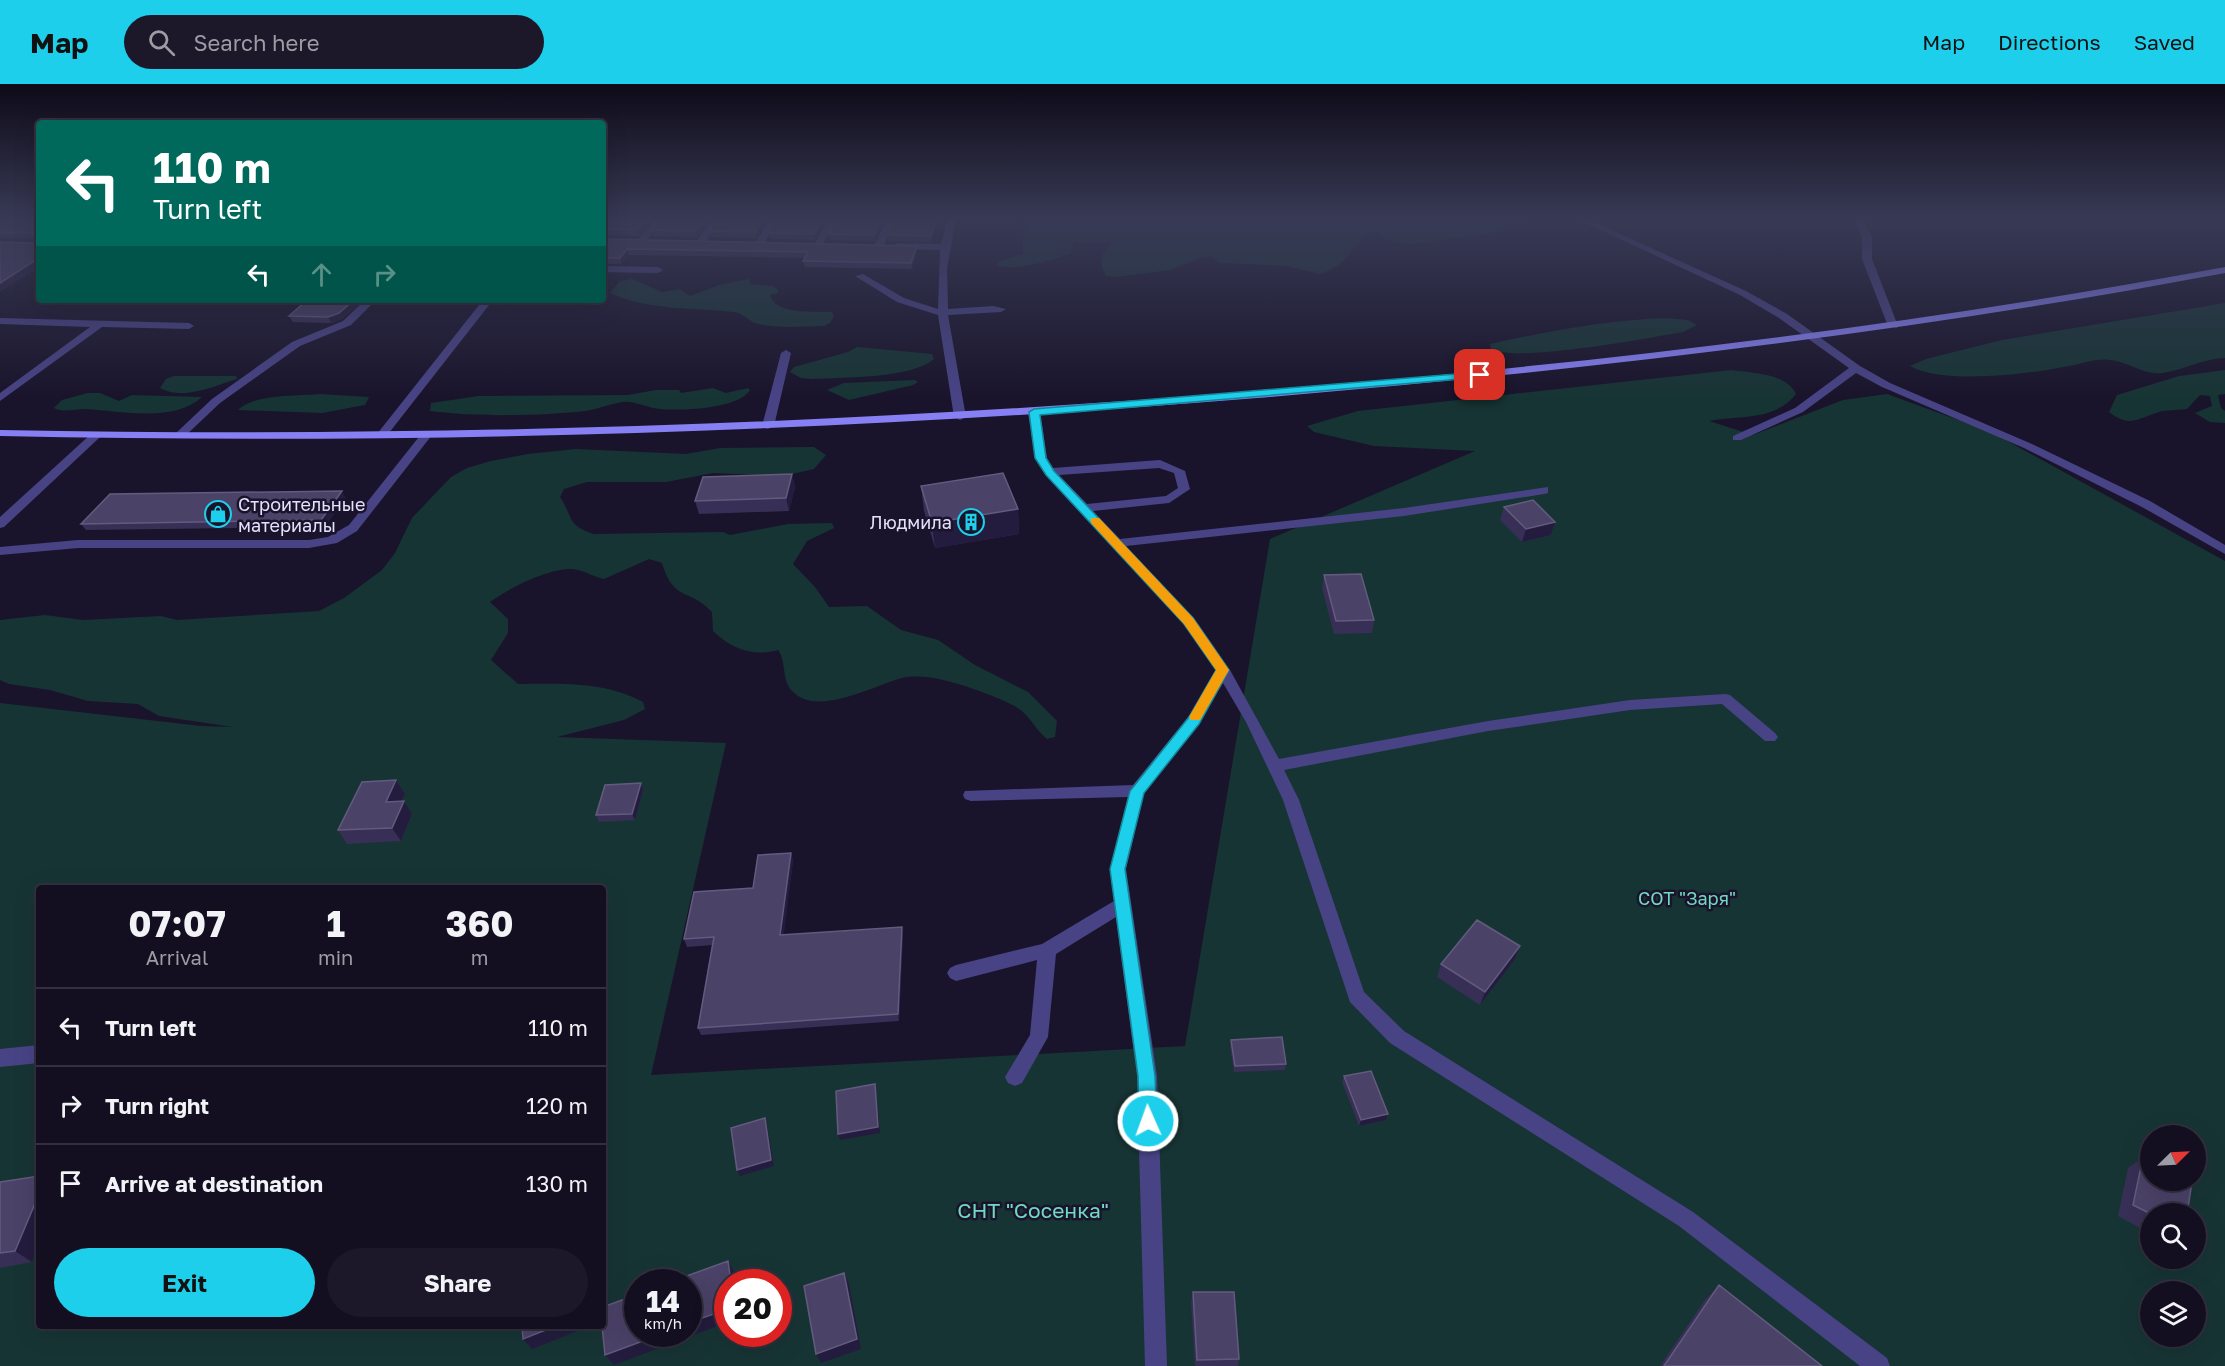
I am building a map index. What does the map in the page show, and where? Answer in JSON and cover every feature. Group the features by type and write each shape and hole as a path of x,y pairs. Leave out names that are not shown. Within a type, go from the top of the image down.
{"main road":[{"path":"0,433 95,436 381,436 768,426 1034,412 1410,382 1697,352 1893,326 2115,292 2181,279"}],"street":[{"path":"865,279 909,303 944,313 977,307 1001,309"},
{"path":"944,279 944,313 960,417"},
{"path":"1712,279 1743,293 1814,337 1856,368 1886,385 2039,451 2146,504 2225,550"},
{"path":"1874,279 1893,326"},
{"path":"179,436 216,400 296,344 347,323 368,303"},
{"path":"381,436 486,303"},
{"path":"0,321 189,326"},
{"path":"0,398 100,324"},
{"path":"768,426 786,353"},
{"path":"1737,438 1799,410 1856,368"},
{"path":"1034,412 1041,458 1050,472 1189,621 1223,670 1291,800 1356,996 1397,1037 1686,1219 1879,1366"},
{"path":"0,551 78,544 309,544 332,540 353,528 426,435"},
{"path":"0,524 95,436"},
{"path":"1050,472 1160,464 1179,471 1184,489 1169,499 1082,508"},
{"path":"1117,543 1404,512 1544,490"},
{"path":"1156,1366 1147,1076 1118,869 1137,791 1194,720 1223,670"},
{"path":"1274,766 1500,724 1630,705 1725,699 1770,737"},
{"path":"971,795 1137,791"},
{"path":"956,973 1047,950 1123,904"},
{"path":"1015,1077 1039,1037 1047,950"},
{"path":"0,1058 36,1054"}],"green space":[{"path":"632,279 662,292 680,289 690,296 719,285 749,279 750,284 773,286 778,290 778,293 770,295 779,306 796,311 832,312 834,316 830,323 824,326 766,326 734,312 655,306 610,293 620,281"},
{"path":"2225,303 2225,358 2162,373 2148,372 2116,361 2104,360 2011,375 1988,376 1944,375 1925,372 1910,366 1926,359 2002,340"},
{"path":"1667,318 1688,320 1697,325 1683,332 1614,344 1554,351 1505,353 1491,349 1490,344 1579,327"},
{"path":"857,347 932,354 934,359 910,370 876,376 812,379 801,378 790,372 794,367 848,352"},
{"name":"СОТ \"Заря\"","path":"1731,370 1758,373 1785,382 1796,394 1787,403 1767,413 1709,421 1753,435 1843,400 1887,394 1991,432 2225,561 2225,1366 0,1366 0,703 201,726 233,727 159,716 138,704 88,701 50,690 9,684 0,680 0,620 45,615 83,620 161,616 177,620 319,611 344,598 382,570 395,553 412,518 451,477 467,468 528,454 576,449 686,454 720,448 814,447 826,455 814,469 783,476 713,473 666,482 587,482 564,489 560,497 575,524 594,534 723,532 730,535 788,524 832,523 834,528 807,541 793,564 815,587 829,607 867,606 901,630 938,640 975,665 1028,692 1057,721 1055,737 1047,739 1023,712 1008,702 933,678 906,677 847,697 831,700 804,699 789,688 778,650 751,652 727,643 713,631 712,612 704,604 677,589 667,576 662,563 649,559 604,579 573,569 552,572 518,585 490,602 508,619 508,633 491,660 518,684 598,687 628,695 643,702 645,709 624,720 557,737 726,743 651,1075 1185,1046 1270,539 1475,451 1374,446 1314,432 1307,426 1358,411"},
{"path":"2225,370 2225,394 2218,395 2221,408 2225,411 2225,423 2210,422 2195,413 2212,406 2210,396 2200,395 2187,409 2163,411 2136,420 2124,420 2109,412 2117,395 2179,376"},
{"path":"174,376 236,376 237,379 188,393 169,392 160,388 166,379"},
{"path":"915,380 918,382 913,385 849,400 827,390 844,383"},
{"path":"713,388 726,393 748,388 750,390 744,396 722,405 681,410 652,408 626,402 585,411 547,414 487,415 430,411 431,403 479,396 628,395 656,390 679,390 681,393"},
{"path":"88,393 100,393 119,401 132,395 202,397 190,405 162,413 86,409 66,411 54,408 62,400"},
{"path":"320,394 369,397 365,405 322,413 238,410 265,398"}],"building":[{"path":"304,303 351,303 339,313 328,317 289,316"},
{"path":"1003,473 1018,509 932,523 921,486"},
{"path":"792,474 786,498 695,501 703,477"},
{"path":"342,491 321,520 81,524 110,494"},
{"path":"1533,500 1555,522 1526,529 1504,507"},
{"path":"1361,574 1374,620 1336,621 1324,575"},
{"path":"396,780 386,802 404,801 392,828 338,830 362,782"},
{"path":"641,783 632,814 596,815 605,785"},
{"path":"791,853 780,935 902,927 898,1014 698,1028 714,937 684,939 694,892 753,888 758,855"},
{"path":"1477,920 1520,946 1485,992 1441,964"},
{"path":"1282,1037 1286,1064 1235,1066 1231,1040"},
{"path":"1371,1071 1388,1114 1361,1120 1344,1076"},
{"path":"875,1084 878,1127 838,1134 836,1091"},
{"path":"765,1118 771,1160 737,1170 731,1128"},
{"path":"2140,1171 2140,1191 2191,1191 2189,1203 2140,1203 2140,1208 2133,1205"},
{"path":"36,1176 36,1201 15,1251 0,1253 0,1182"},
{"path":"728,1261 729,1269 714,1269 714,1314 702,1318 702,1270"},
{"path":"844,1273 857,1339 816,1354 804,1286"},
{"path":"1719,1285 1822,1366 1664,1366"},
{"path":"1193,1292 1234,1292 1239,1359 1197,1360"},
{"path":"624,1299 624,1347 627,1347 605,1355 602,1329 606,1329 606,1306"},
{"path":"522,1329 548,1329 523,1339"}],"slow traffic":[{"path":"1095,521 1189,621 1223,670 1196,717"}],"place":[{"name":"Строительные материалы","path":"218,514"},
{"name":"Людмила","path":"971,522"}],"route":[{"path":"1148,1121 1147,1076 1118,869 1137,791 1194,720 1223,670 1189,621 1050,472 1041,458 1034,412 1480,375"}],"park label":[{"name":"СНТ \"Сосенка\"","path":"1033,1210"}]}
